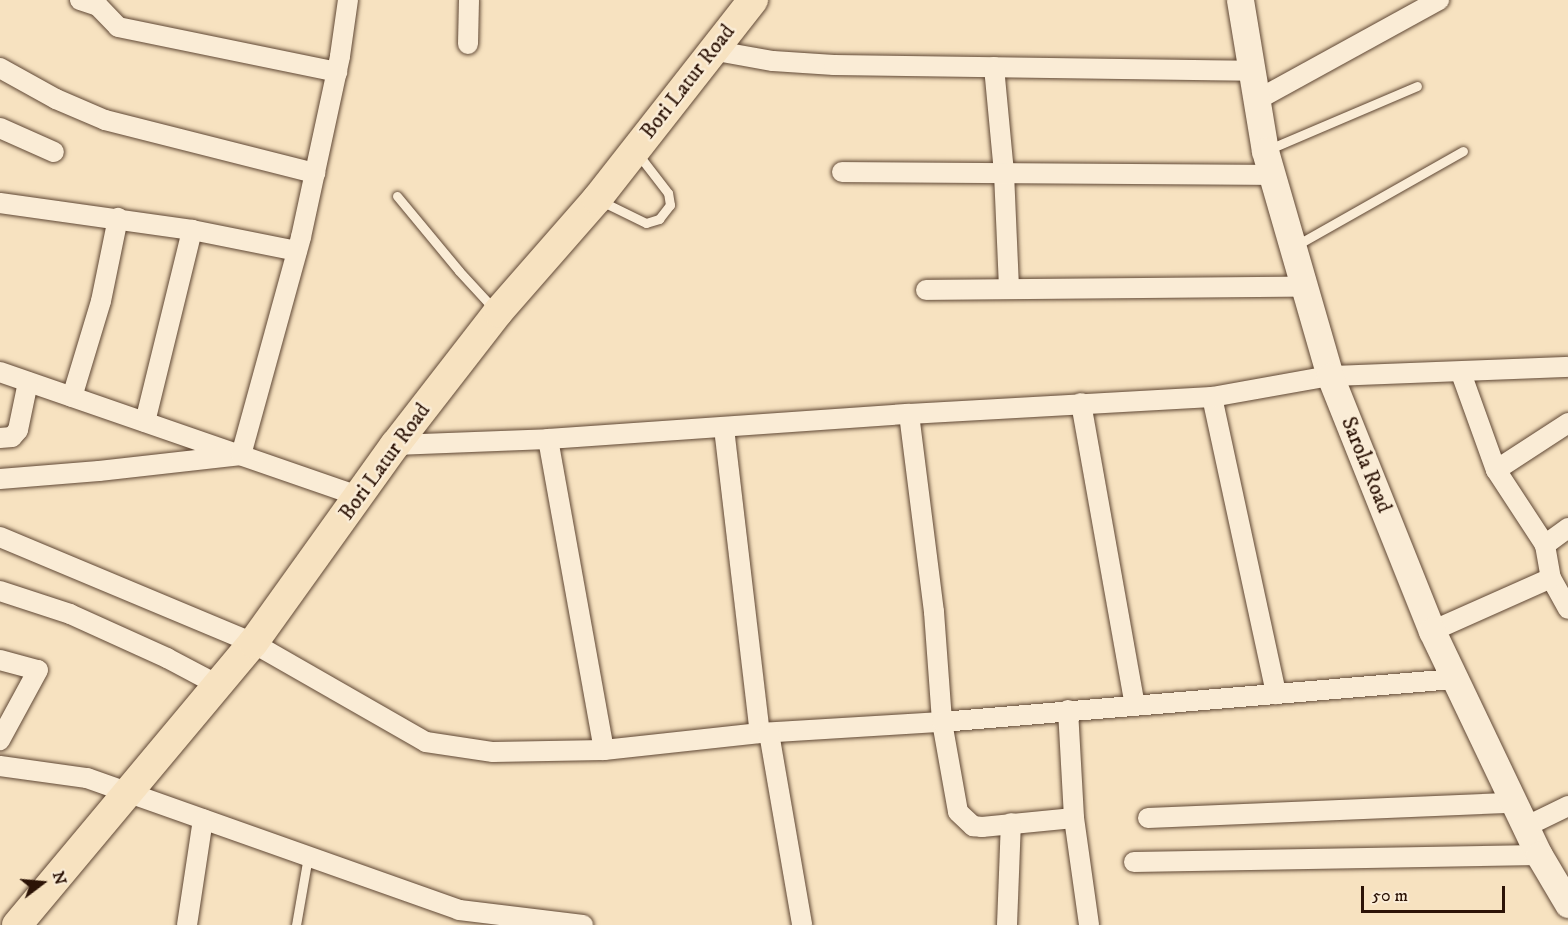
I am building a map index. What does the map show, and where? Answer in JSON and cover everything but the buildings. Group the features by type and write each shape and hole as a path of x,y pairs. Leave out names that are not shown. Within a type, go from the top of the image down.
{"main road":[{"name":"Bori Latur Road","path":"17,925 253,643 360,497 395,445 498,312 597,199 711,50 753,0"},
{"name":"Sarola Road","path":"1240,0 1269,163 1330,376 1432,631 1513,803 1539,855 1568,904"}],"street":[{"path":"81,0 98,6 118,27 337,72"},
{"path":"242,455 297,251 337,72 348,0"},
{"path":"468,44 469,0"},
{"path":"1257,100 1437,0"},
{"path":"711,50 773,61 1251,71"},
{"path":"994,67 1004,173 1009,289"},
{"path":"0,68 56,99 105,120 315,173"},
{"path":"0,128 54,152"},
{"path":"842,172 1004,173 1269,163"},
{"path":"0,203 118,218 297,251"},
{"path":"72,397 101,301 118,218"},
{"path":"145,422 192,230"},
{"path":"926,290 1304,286"},
{"path":"395,445 548,439 909,414 1212,397 1330,376 1461,373 1568,367"},
{"path":"0,372 360,497"},
{"path":"1461,373 1496,470 1545,545 1551,578 1568,609"},
{"path":"0,438 12,437 18,430 28,382"},
{"path":"1212,397 1276,694"},
{"path":"1081,404 1135,705"},
{"path":"909,414 934,612 942,722 958,812 973,826 1074,818"},
{"path":"1496,470 1568,423"},
{"path":"724,428 765,733 802,925"},
{"path":"548,439 604,750"},
{"path":"0,478 99,471 242,455"},
{"path":"1545,545 1568,528"},
{"path":"0,537 253,643 426,742 493,752 604,750 765,733 942,722 1454,679"},
{"path":"1432,631 1551,578"},
{"path":"0,591 70,614 167,658 218,685"},
{"path":"0,660 38,670 0,740"},
{"path":"1068,710 1074,818 1089,925"},
{"path":"0,766 87,778 459,910 570,925"},
{"path":"1148,818 1513,803"},
{"path":"1525,827 1568,806"},
{"path":"187,925 203,819"},
{"path":"1007,925 1011,823"},
{"path":"1134,862 1539,855"}],"lane":[{"path":"1269,163 1417,86"},
{"path":"597,199 646,223 659,219 670,206 668,193 634,150"},
{"path":"1293,247 1463,151"},
{"path":"397,196 459,271 498,312"},
{"path":"296,925 308,856"}]}
